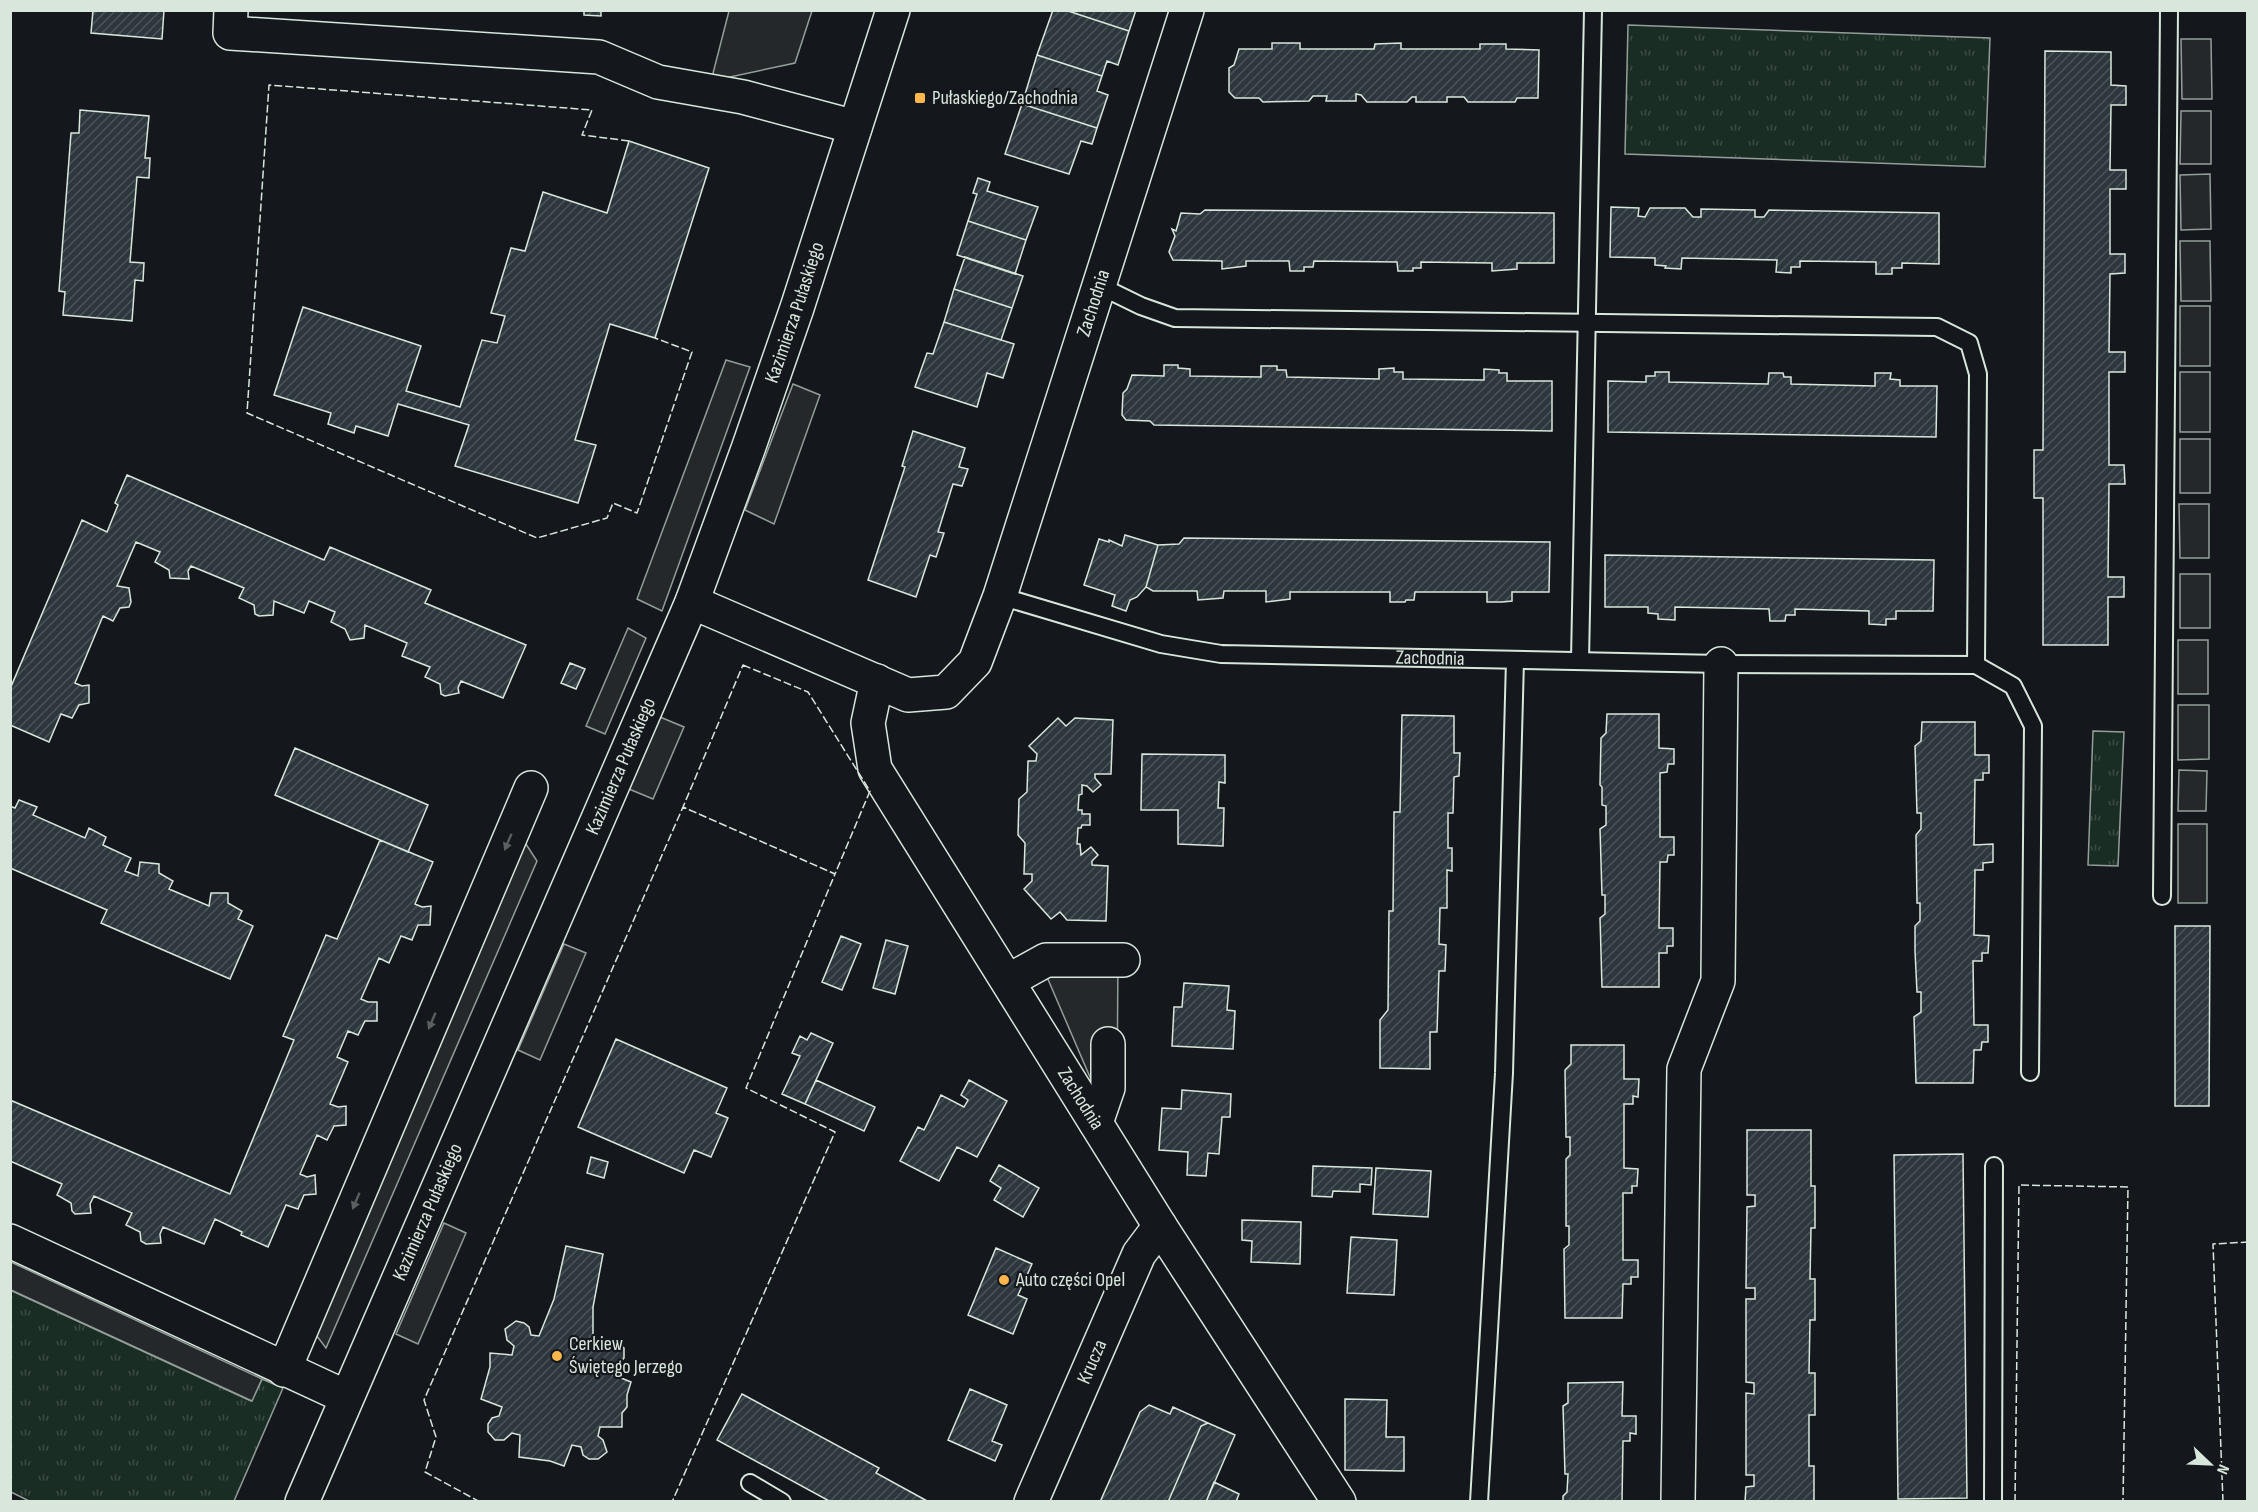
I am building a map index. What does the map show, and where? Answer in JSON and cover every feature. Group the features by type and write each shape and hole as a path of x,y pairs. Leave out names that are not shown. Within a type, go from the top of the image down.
{"street":[{"path":"231,10 230,33 599,57 658,82 743,97 855,127"},
{"name":"Kazimierza Pułaskiego","path":"302,1502 692,602 797,308 893,10"},
{"name":"Zachodnia","path":"692,602 908,695 946,692 975,662 1000,596 1187,10"},
{"path":"1678,1502 1684,1069 1718,981 1721,664"},
{"name":"Zachodnia","path":"877,681 868,723 875,769 1160,1226 1340,1502"},
{"path":"284,1370 531,788"},
{"path":"1008,981 1046,960 1123,960"},
{"path":"1096,1123 1108,1088 1108,1044"},
{"name":"Krucza","path":"1032,1502 1139,1254 1160,1226"},
{"path":"10,1241 346,1397"}],"lane":[{"path":"1580,660 1593,10"},
{"path":"2162,896 2169,10"},
{"path":"1100,286 1141,306 1175,318 1937,327 1969,343 1978,374 1976,665 2013,686 2033,726 2030,1072"},
{"name":"Zachodnia","path":"1000,596 1161,644 1221,654 1721,664 1976,665"},
{"path":"1479,1502 1504,1073 1515,660"},
{"path":"1993,1502 1994,1166"},
{"path":"750,1483 782,1502"}],"green space":[{"path":"1628,25 1990,38 1985,167 1625,154"},
{"path":"2093,731 2124,732 2118,866 2088,865"},
{"path":"10,1290 251,1401 262,1379 283,1388 234,1501 31,1502 11,1492"}],"shaded area":[{"path":"729,11 812,11 795,63 711,81"},
{"path":"2181,39 2211,39 2212,99 2182,99"},
{"path":"2181,111 2211,111 2211,164 2180,164"},
{"path":"2210,174 2211,229 2181,230 2180,175"},
{"path":"2180,241 2210,241 2211,301 2181,301"},
{"path":"2180,306 2210,306 2210,366 2180,366"},
{"path":"726,360 750,367 662,611 637,599"},
{"path":"2180,372 2210,372 2210,432 2180,432"},
{"path":"793,384 820,395 774,524 745,510"},
{"path":"2180,439 2210,439 2210,493 2180,493"},
{"path":"2179,504 2209,504 2209,558 2180,558"},
{"path":"2180,574 2210,574 2210,628 2180,628"},
{"path":"628,628 646,638 605,734 586,726"},
{"path":"2178,640 2208,640 2208,694 2178,694"},
{"path":"2178,705 2209,705 2209,759 2178,760"},
{"path":"660,717 684,727 653,799 629,789"},
{"path":"2179,770 2207,771 2206,811 2178,811"},
{"path":"2178,824 2207,824 2207,903 2178,903"},
{"path":"524,841 537,861 326,1348 313,1331"},
{"path":"564,944 586,953 540,1060 518,1050"},
{"path":"1091,956 1118,957 1117,1101 1099,1098 1047,977 1084,977"},
{"path":"444,1223 466,1233 418,1344 396,1334"},
{"path":"11,1262 262,1379 252,1401 11,1290"}],"building":[{"path":"93,10 164,10 162,39 91,33"},
{"path":"584,10 601,10 601,16 584,15"},
{"path":"1053,10 1065,10 1129,31 1118,65 1107,61 1102,76 1037,55"},
{"path":"1065,10 1136,10 1129,31"},
{"path":"1272,43 1300,43 1300,49 1374,49 1375,44 1401,43 1401,49 1480,49 1480,44 1506,44 1506,49 1539,50 1538,98 1517,98 1515,102 1468,102 1464,97 1447,97 1447,102 1416,102 1416,97 1412,97 1407,102 1367,102 1361,95 1356,94 1356,101 1326,101 1327,96 1313,96 1309,101 1263,102 1259,98 1235,98 1229,92 1229,68 1234,65 1239,49 1272,49"},
{"path":"2045,51 2111,52 2111,85 2126,86 2126,105 2111,105 2110,170 2126,170 2126,189 2110,189 2110,254 2125,254 2125,273 2110,274 2109,352 2125,352 2125,372 2109,372 2109,465 2124,465 2125,484 2109,484 2108,577 2124,577 2124,597 2108,597 2108,645 2043,645 2043,498 2034,498 2034,450 2043,450"},
{"path":"1037,55 1102,76 1097,91 1108,95 1097,128 1022,104"},
{"path":"1022,104 1097,128 1092,144 1081,141 1069,174 1005,154"},
{"path":"80,110 149,116 145,158 150,158 149,178 137,177 130,262 144,263 143,281 135,280 132,321 63,315 65,292 59,291 71,133 79,133"},
{"path":"629,141 709,168 655,338 610,324 575,440 596,445 578,503 455,466 469,425 398,404 388,436 356,426 354,433 328,424 331,413 274,395 303,307 421,346 406,391 460,407 482,340 497,343 505,316 491,313 511,248 525,251 543,192 607,213"},
{"path":"978,178 990,182 987,191 1038,207 1026,240 968,221 977,194 973,193"},
{"path":"1611,207 1639,208 1638,216 1645,217 1650,208 1685,208 1693,217 1701,217 1701,209 1755,210 1755,217 1764,217 1769,210 1939,213 1939,264 1902,263 1902,268 1892,268 1892,274 1876,274 1876,262 1800,261 1800,267 1791,267 1791,273 1776,272 1777,260 1682,258 1681,269 1665,268 1666,266 1655,265 1655,258 1610,257"},
{"path":"1205,210 1554,213 1554,263 1517,263 1517,269 1492,271 1492,263 1421,262 1421,268 1413,268 1413,271 1398,271 1397,262 1314,261 1313,267 1304,267 1304,271 1290,271 1289,261 1246,261 1246,266 1222,269 1222,261 1173,260 1169,252 1175,236 1172,229 1176,231 1181,213 1200,214"},
{"path":"968,221 1026,240 1015,274 957,255"},
{"path":"965,257 1023,276 1012,308 954,289"},
{"path":"954,289 1012,308 1001,340 944,322"},
{"path":"944,322 1014,344 1003,378 987,373 977,407 915,387 927,353 933,354"},
{"path":"1164,365 1178,365 1178,368 1190,369 1190,376 1261,377 1261,366 1277,366 1277,370 1286,370 1287,377 1379,379 1379,369 1394,368 1394,372 1403,372 1403,379 1484,380 1484,369 1499,370 1499,373 1507,373 1507,381 1552,381 1552,431 1154,425 1150,421 1126,420 1122,415 1123,393 1132,375 1164,376"},
{"path":"1655,372 1669,372 1669,382 1768,384 1769,373 1783,373 1784,377 1791,377 1791,384 1875,386 1875,373 1891,373 1890,379 1900,380 1900,386 1937,386 1936,437 1608,432 1608,381 1646,382 1646,376 1655,376"},
{"path":"913,431 965,448 959,467 968,469 962,486 953,484 938,532 944,533 936,557 930,555 916,597 868,580 905,467 902,466"},
{"path":"127,475 324,560 330,547 431,590 425,603 526,645 503,698 461,681 458,688 459,693 445,696 441,694 440,684 425,677 430,667 402,656 407,643 365,625 364,638 350,640 345,629 331,622 335,612 309,601 304,613 274,601 273,615 259,616 255,614 254,605 239,598 244,588 191,566 188,571 189,579 170,578 169,570 155,562 160,552 136,542 117,586 129,588 131,602 129,607 120,608 113,621 103,616 75,683 82,686 89,685 89,703 79,705 72,718 61,714 49,742 10,725 10,689 82,520 107,532 118,505 115,503"},
{"path":"1125,535 1158,545 1146,587 1137,597 1130,600 1126,611 1112,606 1115,595 1084,585 1099,539 1109,542 1109,540 1122,546"},
{"path":"1184,538 1550,542 1549,592 1512,592 1512,601 1487,602 1487,592 1415,592 1414,600 1390,602 1390,592 1290,592 1290,599 1266,602 1266,591 1224,591 1223,598 1198,600 1197,591 1153,591 1146,587 1158,545 1179,544"},
{"path":"1605,555 1934,560 1933,611 1896,611 1896,619 1886,619 1886,625 1869,624 1869,611 1795,609 1795,615 1786,615 1785,621 1770,621 1769,609 1675,607 1675,620 1658,619 1658,614 1648,613 1648,607 1605,607"},
{"path":"570,663 585,669 576,689 561,683"},
{"path":"1607,714 1659,714 1659,748 1674,749 1674,764 1668,764 1667,772 1660,773 1660,837 1674,837 1674,855 1668,855 1667,862 1660,862 1659,928 1673,928 1673,946 1667,946 1667,953 1659,953 1659,987 1602,987 1600,918 1605,914 1605,895 1602,895 1600,829 1606,825 1606,806 1602,805 1600,785 1601,738 1606,733"},
{"path":"1402,715 1454,716 1454,753 1460,753 1459,776 1454,777 1453,813 1448,813 1448,848 1452,848 1452,871 1447,870 1447,908 1440,908 1439,944 1446,945 1445,971 1439,971 1437,1032 1430,1032 1430,1069 1380,1068 1380,1020 1388,1010 1389,911 1393,911 1394,812 1400,812"},
{"path":"1058,718 1066,726 1075,718 1113,720 1111,774 1095,774 1095,778 1101,785 1093,792 1087,786 1082,785 1078,810 1082,810 1082,814 1090,814 1090,825 1082,825 1078,828 1077,844 1080,844 1081,855 1091,847 1098,855 1092,861 1092,865 1108,866 1106,921 1067,920 1060,912 1051,919 1024,889 1032,881 1032,874 1024,874 1025,843 1018,835 1019,799 1027,792 1028,761 1036,761 1037,754 1029,746"},
{"path":"1922,722 1975,722 1975,755 1989,755 1989,773 1983,773 1983,780 1975,780 1974,845 1993,844 1993,862 1983,863 1983,870 1975,870 1974,935 1989,936 1988,953 1982,953 1982,961 1973,961 1974,1025 1988,1025 1988,1042 1982,1042 1981,1050 1974,1050 1973,1083 1916,1083 1914,1017 1921,1012 1921,992 1917,992 1915,951 1915,926 1920,921 1920,903 1917,903 1916,835 1921,829 1921,813 1917,813 1915,746 1921,741"},
{"path":"295,748 428,805 408,852 275,795"},
{"path":"1142,754 1225,755 1225,783 1219,782 1218,808 1224,808 1223,846 1178,844 1178,810 1141,810"},
{"path":"19,800 37,807 33,815 85,838 89,828 106,837 103,845 131,858 125,871 138,876 140,862 159,864 159,873 173,881 169,889 209,906 211,893 228,893 228,903 242,911 238,919 253,926 230,979 101,923 107,910 10,868 10,806 15,808"},
{"path":"380,840 433,862 415,904 422,907 431,906 430,925 418,925 412,940 401,936 389,963 379,958 361,999 377,1002 377,1021 365,1021 358,1035 348,1031 337,1057 348,1062 330,1104 338,1107 346,1106 346,1125 334,1126 327,1140 317,1135 300,1174 307,1177 315,1175 316,1194 304,1195 298,1209 286,1205 268,1247 241,1235 242,1232 215,1219 204,1244 163,1227 160,1234 161,1243 146,1244 141,1241 140,1232 126,1225 132,1213 94,1196 90,1204 91,1213 75,1214 71,1203 57,1195 62,1184 10,1161 10,1100 230,1194 294,1040 283,1036 326,935 337,939"},
{"path":"2175,926 2210,926 2209,1106 2175,1106"},
{"path":"841,936 861,944 842,990 822,982"},
{"path":"886,940 908,946 895,994 873,988"},
{"path":"1184,983 1229,986 1227,1010 1235,1011 1233,1049 1172,1046 1174,1007 1182,1007"},
{"path":"811,1033 833,1043 805,1104 782,1094 800,1056 792,1053 800,1036 807,1040"},
{"path":"616,1039 727,1088 716,1113 728,1118 711,1157 694,1150 684,1173 578,1127"},
{"path":"1571,1045 1624,1045 1624,1079 1639,1079 1638,1097 1633,1096 1633,1104 1624,1104 1624,1168 1638,1169 1637,1186 1632,1186 1632,1193 1623,1193 1623,1260 1638,1260 1638,1277 1631,1277 1631,1284 1623,1284 1622,1318 1565,1318 1564,1249 1569,1245 1569,1226 1566,1226 1566,1159 1570,1155 1570,1137 1566,1137 1565,1070 1571,1064"},
{"path":"816,1080 875,1107 864,1131 805,1104"},
{"path":"969,1080 1007,1101 977,1157 957,1147 939,1181 900,1161 918,1127 924,1130 941,1095 964,1107 968,1100 961,1095"},
{"path":"1182,1090 1231,1094 1230,1117 1222,1117 1219,1154 1208,1153 1206,1176 1187,1175 1188,1152 1159,1150 1162,1108 1181,1109"},
{"path":"1747,1130 1811,1130 1811,1186 1815,1186 1815,1228 1811,1228 1810,1279 1815,1279 1815,1320 1810,1320 1809,1373 1815,1373 1815,1415 1809,1415 1809,1466 1814,1466 1814,1502 1745,1502 1746,1487 1754,1486 1754,1475 1746,1475 1746,1393 1754,1394 1754,1383 1746,1382 1746,1299 1755,1299 1755,1288 1746,1288 1747,1207 1755,1206 1755,1195 1747,1195"},
{"path":"1963,1154 1967,1498 1898,1499 1894,1155"},
{"path":"591,1157 608,1162 604,1178 587,1173"},
{"path":"999,1165 1039,1188 1023,1217 994,1200 1001,1188 990,1181"},
{"path":"1313,1166 1372,1168 1371,1185 1360,1184 1360,1192 1333,1191 1332,1197 1312,1196"},
{"path":"1376,1168 1431,1171 1428,1217 1373,1214"},
{"path":"1242,1220 1301,1222 1300,1264 1251,1262 1252,1241 1242,1240"},
{"path":"1351,1237 1397,1240 1394,1295 1347,1293"},
{"name":"Cerkiew Świętego Jerzego","path":"566,1246 603,1254 593,1307 593,1347 600,1348 609,1341 618,1342 624,1348 624,1358 620,1363 612,1366 611,1374 631,1382 627,1395 627,1407 622,1413 622,1427 600,1427 598,1436 603,1440 607,1452 598,1459 589,1459 583,1455 581,1447 572,1445 564,1466 550,1461 519,1457 520,1435 512,1433 504,1440 495,1440 488,1432 488,1424 492,1418 499,1416 502,1407 481,1399 490,1367 490,1353 512,1355 514,1346 507,1340 505,1329 516,1321 529,1327 531,1335 539,1336 554,1299"},
{"name":"Auto części Opel","path":"996,1248 1032,1264 1018,1295 1027,1299 1013,1334 968,1315"},
{"path":"1623,1382 1622,1416 1636,1416 1636,1434 1630,1433 1630,1441 1623,1441 1622,1502 1563,1502 1563,1496 1567,1492 1568,1474 1565,1474 1563,1406 1568,1403 1568,1383"},
{"path":"970,1389 1007,1405 992,1441 1002,1445 995,1461 948,1440"},
{"path":"742,1394 879,1468 876,1473 929,1502 831,1502 717,1440"},
{"path":"1345,1399 1387,1400 1386,1437 1404,1437 1404,1471 1345,1470"},
{"path":"1149,1405 1170,1414 1173,1407 1208,1423 1201,1426 1168,1502 1100,1502 1140,1412"},
{"path":"1208,1423 1235,1435 1206,1502 1168,1502 1201,1426"},
{"path":"1214,1482 1239,1494 1236,1502 1206,1502"}],"fence":[{"path":"629,141 582,135 592,110 269,85 247,413 537,538 607,518 613,503 637,513 692,352 655,338"},
{"path":"743,665 808,692 870,791 835,874 683,807 743,665"},
{"path":"480,1502 425,1472 436,1437 424,1400 683,807 835,874 746,1088 835,1132 672,1502"},
{"path":"2015,1502 2019,1185 2128,1187 2123,1502"},
{"path":"2223,1502 2213,1244 2248,1242"}],"place":[{"name":"Pułaskiego/Zachodnia","path":"920,98"},
{"name":"Auto części Opel","path":"1004,1280"},
{"name":"Cerkiew Świętego Jerzego","path":"557,1356"}]}
